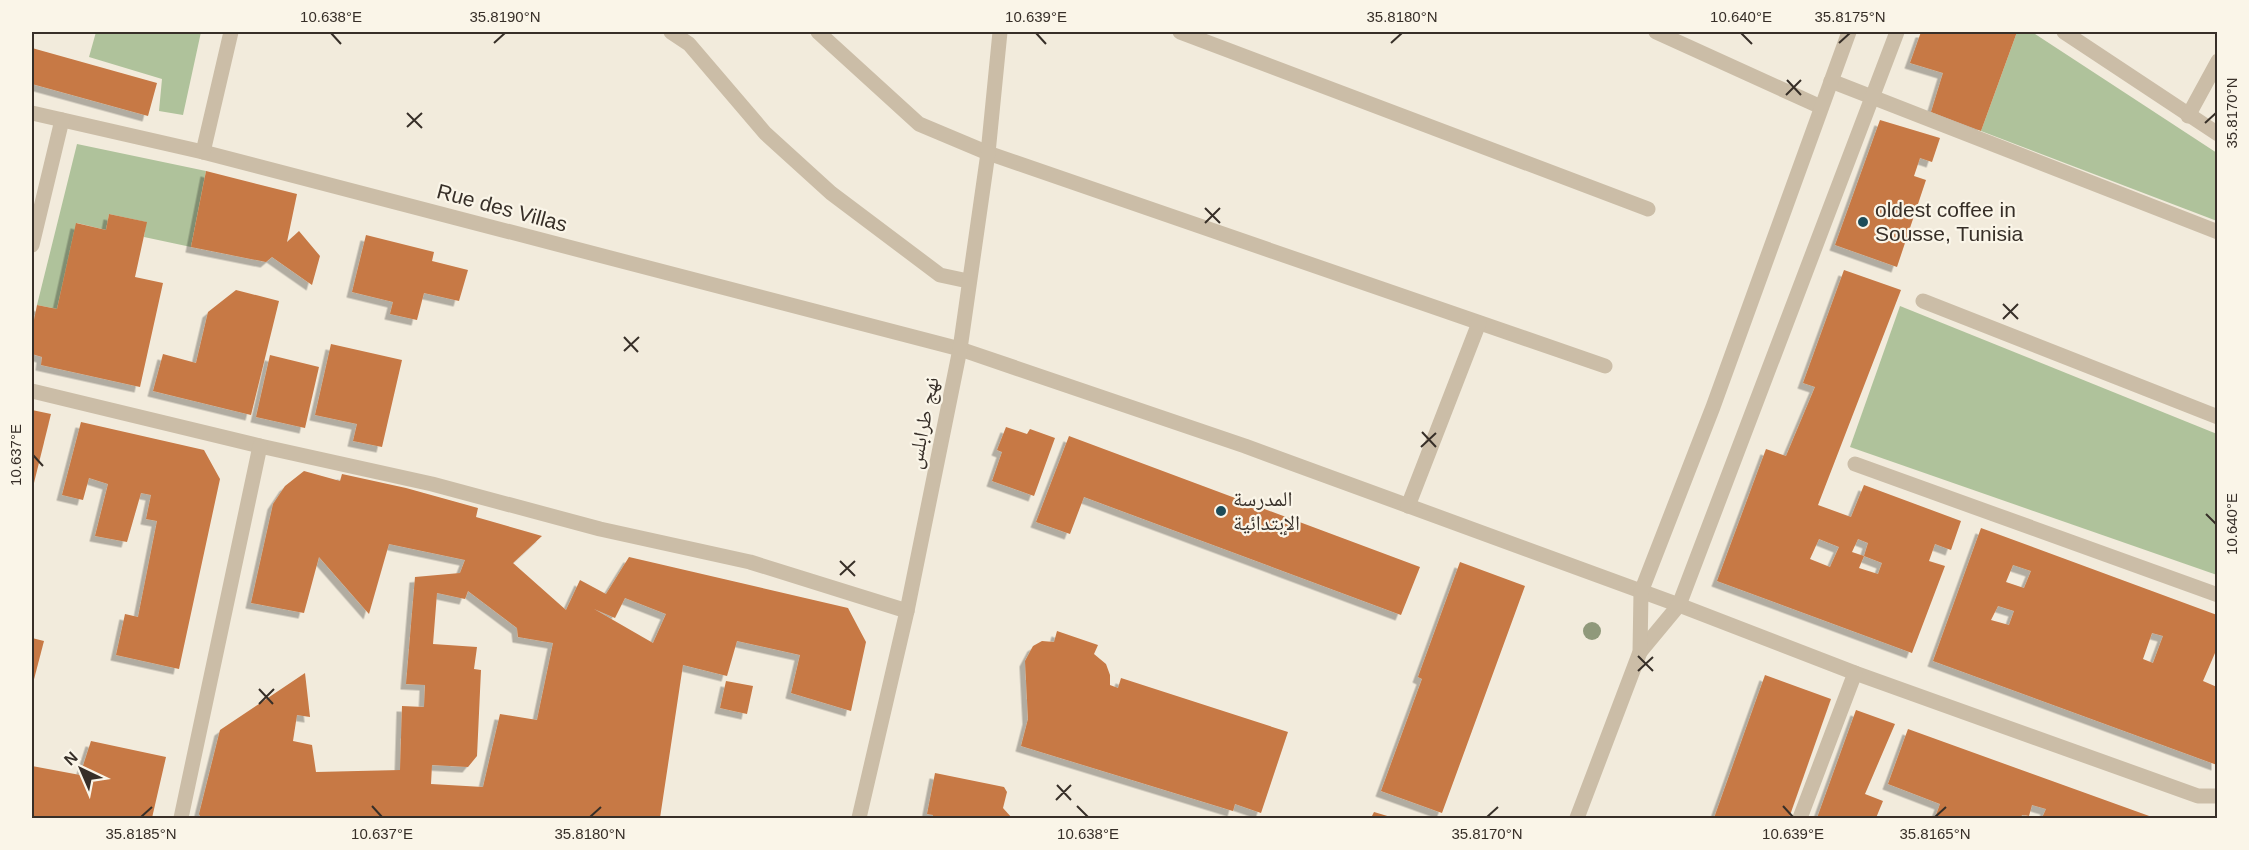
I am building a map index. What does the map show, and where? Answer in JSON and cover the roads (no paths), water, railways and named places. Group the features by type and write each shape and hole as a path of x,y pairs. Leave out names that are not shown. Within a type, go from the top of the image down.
{"street":[{"path":"203,152 231,32"},
{"path":"671,32 689,44 765,133 831,193 940,275 968,281"},
{"path":"818,32 919,124 988,153 1605,366"},
{"name":"نهج طرابلس","path":"859,819 907,611 960,349 988,153 1000,32"},
{"path":"1180,32 1648,209"},
{"path":"1656,32 1821,107"},
{"path":"1640,652 1641,592 1713,407 1849,32"},
{"path":"1577,819 1640,652 1679,605 1897,32"},
{"path":"2064,32 2217,134"},
{"path":"2188,116 2217,61"},
{"path":"1831,81 2217,232"},
{"name":"Rue des Villas","path":"32,113 203,152 960,349 1245,446 1679,605 1855,673 2198,796 2217,796"},
{"path":"32,245 62,120"},
{"path":"1923,301 2217,417"},
{"path":"1408,506 1479,323"},
{"path":"32,390 260,446 432,484 600,529 750,562 907,611"},
{"path":"181,819 260,446"},
{"path":"1856,464 2217,595"},
{"path":"1800,819 1855,673"}],"place":[{"name":"oldest coffee in Sousse, Tunisia","path":"1863,222"},
{"name":"المدرسة الإبتدائية","path":"1221,511"}]}
